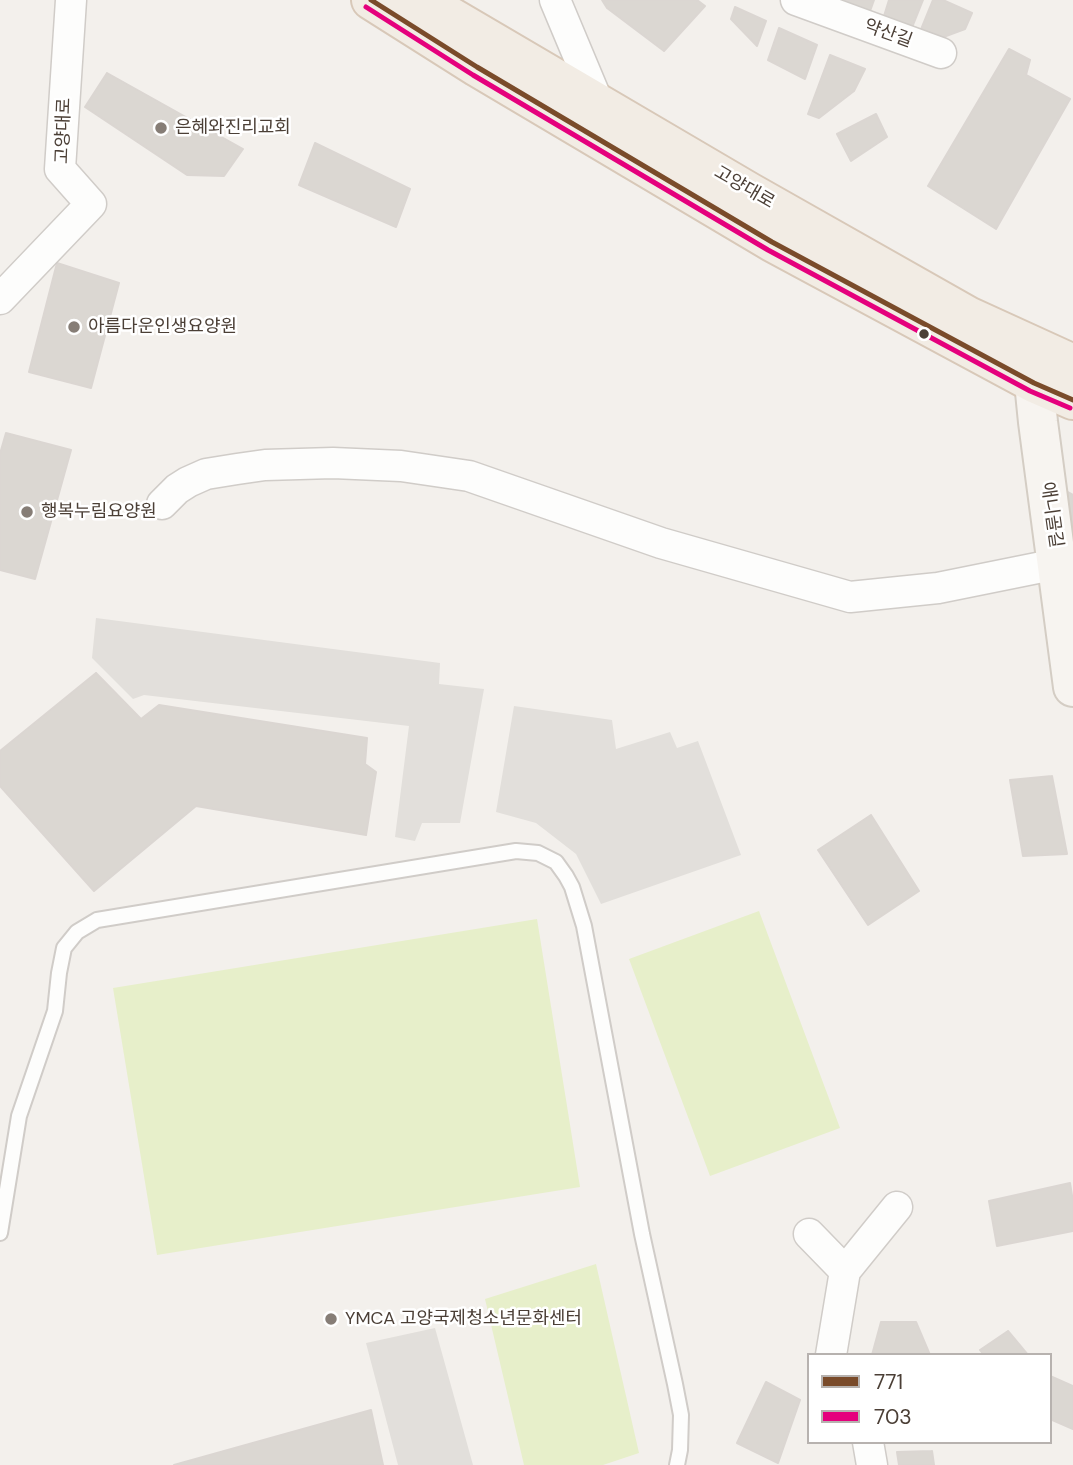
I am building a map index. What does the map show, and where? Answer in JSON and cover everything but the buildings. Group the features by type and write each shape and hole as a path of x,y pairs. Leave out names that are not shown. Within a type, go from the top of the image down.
{"main road":[{"name":"고양대로","path":"371,0 477,67 772,242 1034,383 1073,400"},
{"name":"고양대로","path":"422,0 968,316 1073,364"}],"street":[{"name":"고양대로","path":"0,299 91,204 60,169 71,0"},
{"path":"555,0 599,104 604,142"},
{"name":"약산길","path":"796,0 941,53"},
{"name":"애니골길","path":"1031,344 1072,674"},
{"path":"162,504 188,482 206,474 237,469 265,465 333,463 401,466 469,475 661,543 850,597 938,588 1057,564"},
{"path":"831,1353 845,1271 897,1207"},
{"path":"808,1234 845,1271"},
{"path":"868,1444 872,1465"}],"lane":[{"path":"0,1233 19,1116 55,1011 64,948 77,932 97,920 516,851 538,853 556,862 572,887 584,926 642,1234 681,1415 677,1465"}],"green space":[{"path":"759,911 840,1128 710,1176 629,959"},
{"path":"537,919 580,1187 157,1255 113,988"},
{"path":"596,1264 639,1453 603,1465 524,1465 485,1299"}],"shaded area":[{"path":"96,618 440,663 439,684 484,689 460,823 422,823 415,841 395,837 409,726 144,695 133,699 92,658"},
{"path":"514,706 612,720 616,749 670,732 677,748 698,741 741,855 601,904 576,854 536,823 496,812"},
{"path":"435,1328 473,1465 398,1465 366,1343"}],"transit line":[{"name":"771","path":"371,0 477,67 772,242 1034,383 1073,400"},
{"name":"703","path":"366,7 473,75 768,250 1030,391 1070,408"}],"place":[{"name":"은혜와진리교회","path":"161,128"},
{"name":"아름다운인생요양원","path":"74,327"},
{"name":"행복누림요양원","path":"27,512"},
{"name":"YMCA 고양국제청소년문화센터","path":"331,1319"}]}
